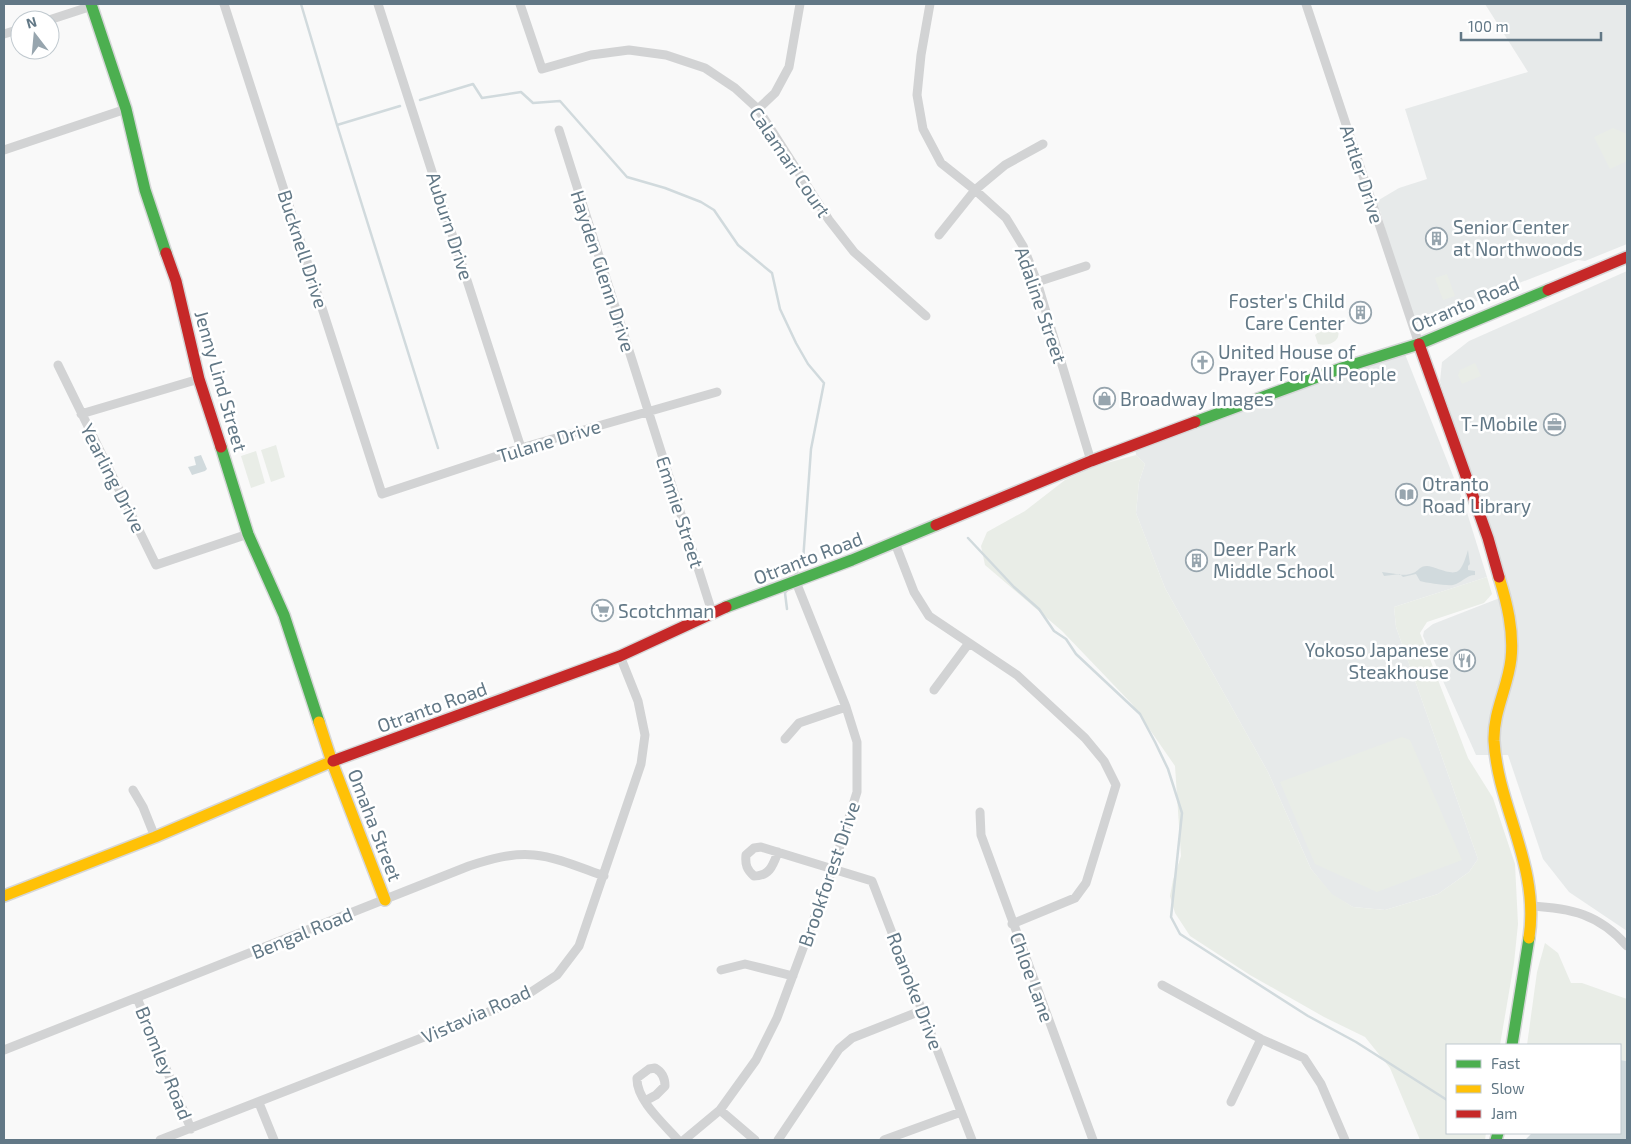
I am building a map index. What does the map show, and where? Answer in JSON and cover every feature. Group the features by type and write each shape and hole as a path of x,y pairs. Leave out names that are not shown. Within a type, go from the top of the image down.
{"street":[{"name":"Bucknell Drive","path":"224,4 382,494"},
{"name":"Auburn Drive","path":"378,4 521,448"},
{"name":"Calamari Court","path":"520,4 542,69 591,55 629,50 666,55 705,68 735,88 758,109 829,220 854,252 926,316"},
{"path":"758,109 775,93 789,67 800,4"},
{"name":"Adaline Street","path":"930,4 921,55 917,95 922,129 941,163 1006,218 1023,246 1037,282 1091,461"},
{"name":"Antler Drive","path":"1306,4 1419,344"},
{"path":"60,16 92,5"},
{"name":"Jenny Lind Street","path":"92,5 126,109 145,190 176,280 199,379 248,534 284,615 332,762"},
{"path":"4,150 126,109"},
{"name":"Hayden Glenn Drive","path":"559,130 648,411"},
{"path":"939,235 975,190 1005,164 1043,144"},
{"name":"Otranto Road","path":"4,896 155,838 332,762 620,656 712,612 796,582 895,543 1091,461 1342,368 1419,344 1627,257"},
{"path":"1037,282 1086,266"},
{"path":"1419,344 1488,538 1505,596 1511,631 1511,660 1497,712 1494,738 1496,763 1526,866 1530,906 1530,932 1512,1044"},
{"path":"58,366 81,414"},
{"name":"Yearling Drive","path":"199,379 81,414 156,565 248,534"},
{"name":"Tulane Drive","path":"382,494 521,448 717,392"},
{"name":"Emmie Street","path":"648,411 712,612"},
{"path":"895,543 914,592 929,616 1017,675 1085,738 1104,761 1116,785 1086,883 1075,898 1012,924"},
{"name":"Brookforest Drive","path":"684,1140 720,1110 756,1060 777,1018 832,868 857,792 857,742 846,706 796,582"},
{"path":"934,690 969,643"},
{"name":"Vistavia Road","path":"160,1140 519,1000 557,975 579,946 641,764 645,735 638,701 620,656"},
{"path":"785,739 799,723 846,706"},
{"name":"Omaha Street","path":"332,762 385,900"},
{"path":"133,790 143,807 155,838"},
{"name":"Chloe Lane","path":"980,812 981,835 1012,924 1093,1140"},
{"path":"778,852 832,868"},
{"name":"Bengal Road","path":"4,1050 492,858 535,855 604,876"},
{"name":"Roanoke Drive","path":"832,868 872,881 972,1140"},
{"path":"1530,906 1557,907 1593,918 1609,928 1627,946"},
{"path":"721,970 745,964 793,976"},
{"path":"1162,985 1261,1040 1304,1058 1322,1084 1345,1140"},
{"name":"Bromley Road","path":"137,998 191,1128"},
{"path":"778,1140 839,1049 852,1038 923,1010"},
{"path":"1230,1102 1261,1040"},
{"path":"645,1101 678,1140"},
{"path":"259,1103 274,1140"},
{"path":"720,1110 756,1140"},
{"path":"884,1140 961,1112"}],"shaded area":[{"path":"1485,4 1627,4 1627,244 1585,261 1578,260 1486,296 1434,319 1418,323 1415,322 1397,270 1380,211 1372,204 1399,188 1427,179 1405,109 1528,72"},
{"path":"1613,128 1627,134 1627,161 1610,169 1594,137"},
{"path":"1627,271 1627,931 1569,892 1543,859 1508,755 1476,755 1423,636 1424,631 1433,624 1510,594 1440,381 1442,362 1469,341"},
{"path":"1447,274 1455,296 1443,300 1435,278"},
{"path":"1328,318 1337,326 1338,337 1330,344 1318,344 1315,335 1323,328 1324,320"},
{"path":"1403,349 1465,506 1487,577 1394,607 1396,627 1478,859 1469,872 1438,894 1385,910 1353,907 1332,895 1311,869 1268,772 1165,588 1136,513 1139,482 1145,464 1136,455 1135,445"},
{"path":"1475,363 1481,376 1462,384 1458,375 1460,370"},
{"path":"276,445 285,477 271,482 261,450"},
{"path":"256,451 265,483 251,488 241,456"},
{"path":"201,455 207,469 192,475 188,467 196,465 194,457"},
{"path":"1136,455 1145,464 1139,482 1136,513 1165,588 1268,772 1311,869 1332,894 1353,907 1385,910 1438,894 1469,872 1478,859 1396,627 1394,607 1487,577 1492,594 1484,603 1427,622 1420,633 1468,758 1493,798 1515,864 1518,924 1514,963 1500,1044 1446,1044 1446,1134 1486,1134 1485,1140 1420,1140 1390,1068 1365,1037 1324,1017 1250,975 1190,936 1175,913 1170,896 1181,856 1175,766 1132,704 1062,631 985,565 981,546 987,532 1025,511 1065,480 1096,466"},
{"path":"1468,550 1470,564 1468,570 1475,571 1475,575 1469,576 1453,585 1420,581 1416,574 1403,577 1401,575 1410,574 1427,566 1447,572 1458,571 1464,562"},
{"path":"1382,572 1386,572 1398,574 1384,576"},
{"path":"1402,737 1410,740 1462,860 1377,892 1315,864 1280,782"},
{"path":"1545,943 1558,953 1571,983 1582,983 1627,999 1627,1061 1621,1060 1621,1044 1527,1044 1537,972"},
{"path":"1621,1060 1627,1061 1627,1139 1525,1140 1531,1134 1621,1134"}],"waterway":[{"path":"301,4 438,448"},
{"path":"420,100 473,84 482,98 521,92 533,103 560,101 627,177 665,188 701,202 714,210 738,245 772,273 780,309 796,343 808,364 824,383 811,449 803,561 794,577"},
{"path":"337,125 400,106"},
{"path":"968,538 1014,587 1039,609 1054,631 1066,639 1076,654 1140,714 1155,742 1168,769 1182,813 1171,917 1180,934 1308,1016 1356,1042 1446,1099"},
{"path":"787,609 785,593 788,589"}],"traffic: fast":[{"path":"91,4 126,109 145,190 166,253"},
{"path":"1195,422 1342,368 1419,344 1548,290"},
{"path":"221,447 248,534 284,615 319,722"},
{"path":"726,607 852,560 936,525"},
{"path":"1512,1044 1529,938"},
{"path":"1496,1140 1498,1134"}],"traffic: slow":[{"path":"1499,577 1509,617 1512,649 1507,680 1494,730 1494,741 1497,766 1529,886 1531,912 1529,938"},
{"path":"319,722 332,762 385,900"},
{"path":"4,896 155,837 333,761"}],"traffic: jam":[{"path":"166,253 176,281 199,379 221,447"},
{"path":"1548,290 1627,257"},
{"path":"1419,344 1488,538 1499,577"},
{"path":"936,525 1091,461 1195,422"},
{"path":"333,761 620,656 726,607"}],"place":[{"name":"Senior Center at Northwoods","path":"1437,238"},
{"name":"Foster's Child Care Center","path":"1361,312"},
{"name":"United House of Prayer For All People","path":"1202,363"},
{"name":"Broadway Images","path":"1104,399"},
{"name":"T-Mobile","path":"1554,424"},
{"name":"Otranto Road Library","path":"1406,495"},
{"name":"Deer Park Middle School","path":"1197,560"},
{"name":"Scotchman","path":"602,611"},
{"name":"Yokoso Japanese Steakhouse","path":"1465,661"}]}
